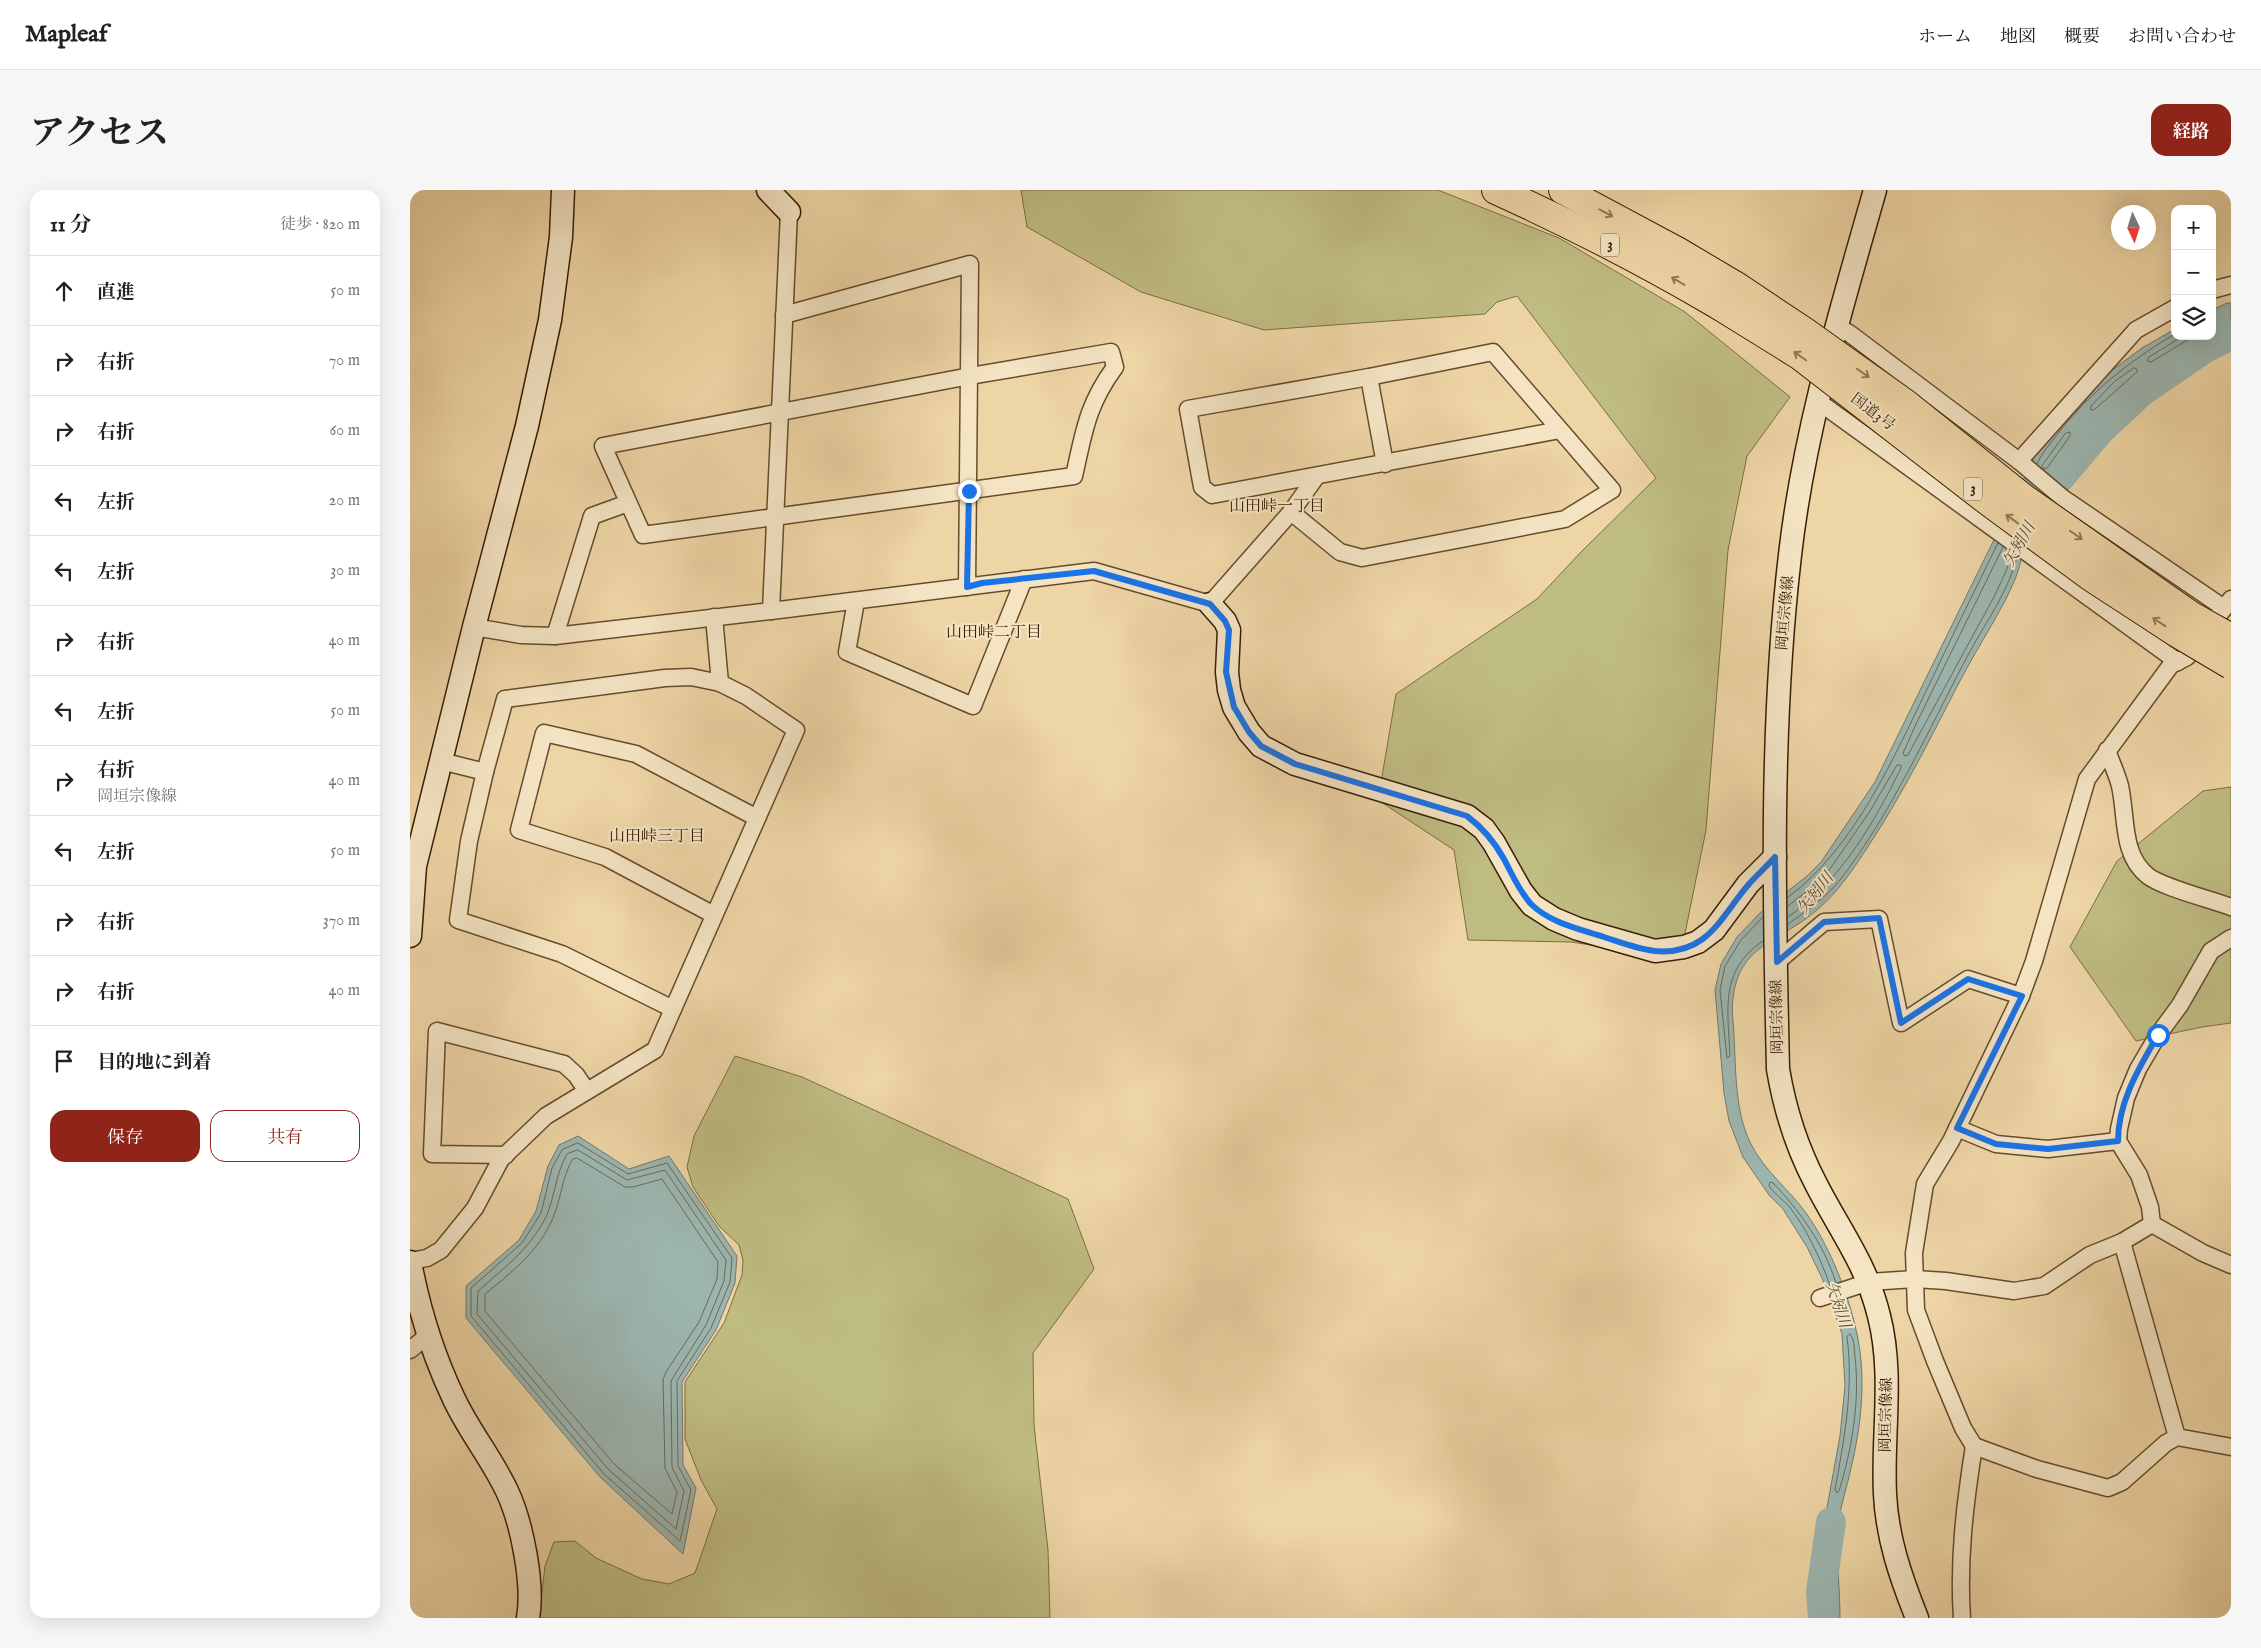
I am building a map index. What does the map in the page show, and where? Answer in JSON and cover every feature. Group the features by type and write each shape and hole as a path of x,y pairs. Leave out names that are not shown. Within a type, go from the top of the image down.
{"highway":[{"name":"国道3号","path":"1496,190 1658,269 1728,296 1805,332 1906,404 2022,497 2190,615 2231,638"},
{"name":"国道3号","path":"1563,190 1677,251 1799,355 1989,502 2091,577 2177,633 2231,665"}],"street":[{"path":"410,936 415,866 474,627 527,426 550,320 561,237 562,190"},
{"path":"768,190 789,212 771,611"},
{"name":"岡垣宗像線","path":"1875,190 1836,326 1809,445 1790,554 1774,775 1778,1069 1790,1125 1816,1184 1860,1260 1880,1317 1885,1345 1885,1494 1888,1525 1900,1576 1917,1618"},
{"path":"784,315 970,264 967,587"},
{"path":"2216,289 2231,285"},
{"path":"2019,462 2136,330 2171,310"},
{"path":"1836,326 1849,333 2019,462 2063,498 2228,603 2187,657 2171,665 2087,779 2022,996 1957,1128 1925,1184 1914,1253 1916,1310 1960,1420 1974,1446 1962,1547 1962,1618"},
{"path":"1111,352 1115,367 1100,388 1088,416 1074,476 643,535 603,446 781,412 970,376 1111,352"},
{"path":"1291,512 1340,552 1362,558 1566,519 1612,490 1493,352 1369,377 1188,409 1202,487 1212,495 1560,430"},
{"path":"1369,377 1385,464"},
{"path":"1819,402 2178,662"},
{"path":"1210,604 1291,512 1316,477"},
{"path":"555,636 592,516 628,503"},
{"path":"474,627 521,635 555,636 1094,571 1210,604 1225,621 1229,630 1226,672 1234,707 1249,732 1261,746 1295,764 1467,816 1484,829 1532,905 1554,919 1578,929 1655,951 1684,947 1698,942 1714,930 1748,884 1775,857"},
{"path":"856,600 847,652 972,706 1024,579"},
{"path":"714,617 720,683"},
{"path":"528,1618 529,1582 523,1543 508,1492 454,1400 427,1336 410,1261 427,1258 441,1250 475,1208 501,1160 546,1116 655,1050 673,1010 714,915 758,818 796,730 746,696 720,683 691,677 665,678 505,699 469,841 458,920 562,954 673,1010"},
{"path":"714,915 605,857 519,830 544,733 636,754 758,818"},
{"path":"2107,750 2120,785 2130,853 2136,866 2149,877 2170,887 2231,907"},
{"path":"441,761 485,772"},
{"path":"1777,956 1824,922 1879,918 1901,1023 1968,979 2022,996"},
{"path":"2152,1224 2150,1206 2139,1175 2118,1141 2118,1129 2126,1098 2138,1069 2158,1035 2180,1005 2211,951 2231,938"},
{"path":"506,1155 432,1154 437,1031 564,1064 576,1075 587,1091"},
{"path":"1957,1128 1996,1144 2048,1149 2118,1141"},
{"path":"1820,1298 1869,1282 1915,1279 1946,1281 2014,1291 2030,1290 2044,1286 2090,1255 2122,1242 2152,1224"},
{"path":"2152,1224 2203,1253 2231,1265"},
{"path":"2122,1242 2177,1437"},
{"path":"410,1350 427,1336"},
{"path":"1974,1446 2037,1469 2108,1488 2122,1482 2166,1443 2177,1437 2231,1448"}],"shaded area":[{"path":"1021,190 1438,190 1559,238 1685,312 1790,397 1747,456 1728,550 1706,830 1680,958 1571,942 1468,940 1454,850 1378,800 1396,694 1537,599 1581,552 1656,478 1517,296 1497,302 1485,314 1264,330 1141,292 1027,227"},
{"path":"2231,787 2231,1023 2136,1041 2070,947 2117,861 2203,791"},
{"path":"735,1056 802,1077 1068,1199 1094,1269 1033,1353 1034,1425 1048,1550 1050,1618 539,1618 545,1566 554,1542 575,1541 596,1558 642,1579 669,1584 695,1573 717,1509 701,1480 685,1439 685,1382 724,1323 742,1275 743,1260 739,1245 719,1226 693,1187 687,1167 694,1136"}],"water":[{"path":"2231,303 2231,330 2216,337 2216,308"},
{"path":"2171,331 2171,340 2210,340 2166,365 2135,387 2083,439 2061,469 2042,501 2028,535 2017,575 2006,599 1882,825 1852,871 1832,895 1804,920 1753,955 1743,966 1737,981 1732,1009 1736,1077 1741,1117 1745,1130 1762,1162 1806,1213 1824,1242 1845,1290 1858,1339 1862,1371 1860,1420 1838,1527 1837,1550 1840,1618 1827,1618 1826,1513 1840,1436 1845,1386 1842,1334 1822,1278 1807,1247 1783,1209 1769,1195 1743,1157 1729,1121 1724,1093 1715,990 1721,964 1737,937 1760,913 1807,876 1821,862 1875,782 2036,454 2107,374 2142,348"},
{"path":"578,1136 629,1169 669,1156 737,1256 735,1283 716,1330 682,1382 683,1465 696,1488 683,1554 600,1477 466,1318 466,1286 519,1240 536,1211 548,1166 559,1145"}],"waterway":[{"name":"矢矧川","path":"2028,534 2056,482 2099,431 2142,391 2205,348 2231,335"},
{"name":"矢矧川","path":"1823,1618 1821,1592 1831,1522"}],"district":[{"name":"山田峠一丁目","path":"1277,507"},
{"name":"山田峠二丁目","path":"994,633"},
{"name":"山田峠三丁目","path":"657,837"}],"route":[{"path":"969,491 967,587 982,583 1094,571 1210,604 1225,621 1229,630 1226,672 1234,707 1249,732 1261,746 1295,764 1467,816 1484,829 1503,856 1521,891 1532,905 1554,919 1578,929 1636,947 1655,951 1670,951 1698,942 1714,930 1748,884 1775,857 1777,962 1824,922 1879,918 1901,1023 1968,979 2022,996 1957,1128 1996,1144 2048,1149 2118,1141 2118,1129 2126,1098 2138,1069 2158,1035"}]}
